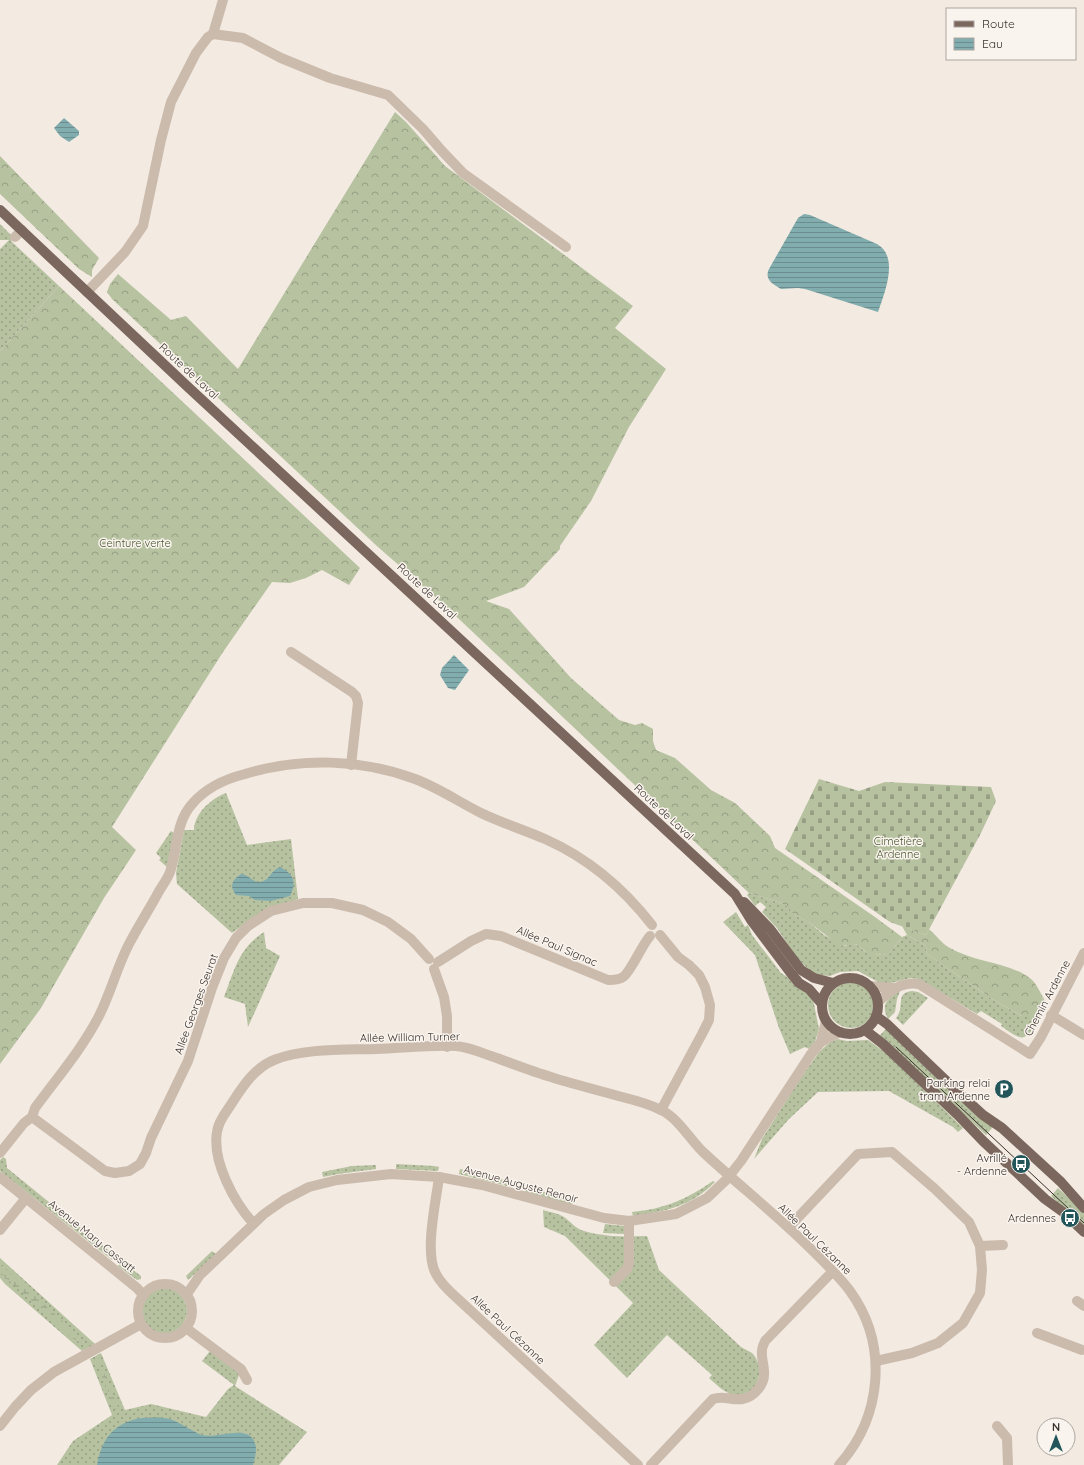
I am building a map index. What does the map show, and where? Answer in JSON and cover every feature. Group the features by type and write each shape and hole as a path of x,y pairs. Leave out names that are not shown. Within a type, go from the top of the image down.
{"main road":[{"name":"Route de Laval","path":"0,210 18,234 87,292 735,894 751,920 790,972 822,1004"},
{"path":"735,894 749,906 770,929 801,970 814,978 833,983"},
{"path":"852,978 862,980 870,986 876,994 878,1002 876,1016 872,1024 866,1030 855,1034 840,1032 833,1029 826,1021 822,1004 824,994 833,983 842,979 852,978"},
{"path":"876,1016 887,1024 983,1116 1002,1128 1061,1182 1084,1208"},
{"path":"866,1030 883,1044 958,1115 983,1142 1045,1199 1063,1212 1084,1232"}],"street":[{"path":"213,34 223,0"},
{"path":"87,292 125,252 142,226 171,102 196,53 208,37 213,34 243,38 281,58 330,78 388,95 423,129 464,173 566,247"},
{"path":"291,652 341,684 356,696 358,703 351,765"},
{"path":"0,1153 24,1123 32,1117 35,1108 87,1037 103,1007 128,946 170,873 178,831 184,815 191,804 222,781 261,769 282,765 307,763 336,763 378,769 418,780 482,813 547,840 588,863 629,897 652,925 659,927 661,931 655,936 699,975 705,987 710,1005 709,1020 661,1110"},
{"name":"Allée Georges Seurat","path":"32,1117 104,1171 115,1173 129,1171 140,1164 188,1061 212,988 224,958 236,938 248,926 271,911 303,903 332,903 363,910 388,922 411,940 434,963 444,997 447,1016 447,1047"},
{"name":"Allée Paul Signac","path":"434,963 486,934 501,936 608,980 617,980 624,977 645,942 655,936"},
{"name":"Chemin Ardenne","path":"894,988 909,983 924,986 1030,1054 1084,953"},
{"path":"870,986 894,988"},
{"path":"878,1002 894,988"},
{"path":"1051,1015 1084,1035"},
{"name":"Avenue Auguste Renoir","path":"821,1042 826,1021"},
{"name":"Avenue Auguste Renoir","path":"186,1294 200,1275 264,1214 290,1196 309,1186 330,1181 390,1174 439,1177 482,1184 604,1218 629,1221 676,1214 707,1198 729,1176 741,1161 811,1054 821,1042 840,1032"},
{"name":"Allée William Turner","path":"253,1223 236,1198 220,1165 216,1146 219,1124 247,1080 258,1070 271,1061 291,1054 320,1051 456,1046 482,1053 551,1077 636,1101 661,1110 672,1118 729,1176"},
{"path":"789,1227 858,1154 892,1152 935,1189 969,1222 980,1246 982,1270 980,1293 963,1323 938,1343 912,1353 876,1361"},
{"name":"Allée Paul Cézanne","path":"729,1176 789,1227 833,1271 850,1290 862,1310 876,1361 876,1378 866,1423 853,1447 839,1465"},
{"name":"Avenue Mary Cassatt","path":"0,1177 137,1288 142,1295"},
{"name":"Allée Paul Cézanne","path":"439,1177 430,1250 431,1262 436,1274 458,1299 638,1465"},
{"path":"0,1230 26,1198"},
{"path":"614,1282 627,1269 629,1264 629,1221"},
{"path":"980,1246 1003,1245"},
{"path":"651,1465 713,1399 720,1396 743,1399 756,1392 761,1386 763,1380 764,1373 762,1349 765,1342 833,1271"},
{"path":"164,1284 178,1287 190,1300 192,1310 189,1330 174,1336 162,1338 148,1332 141,1324 138,1311 138,1304 142,1295 154,1286 164,1284"},
{"path":"0,1426 31,1390 54,1372 141,1324"},
{"path":"189,1330 241,1369 247,1380"},
{"path":"1037,1333 1083,1349"},
{"path":"997,1426 1007,1438 1008,1465"}],"green space":[{"path":"395,112 406,122 445,166 633,306 615,328 666,369 629,427 591,501 560,546 560,549 524,587 486,601 509,609 571,678 619,720 635,725 642,723 653,729 653,741 656,750 675,758 711,790 735,803 770,836 775,848 902,937 889,954 870,955 856,944 840,946 810,923 793,914 788,907 781,903 749,893 441,602 378,547 112,299 107,292 110,284 118,274 171,320 186,316 238,369"},
{"path":"0,156 99,258 92,270 92,277 79,269 0,194"},
{"path":"0,224 14,238 11,241 59,286 0,351 0,249 9,240 0,240"},
{"name":"Ceinture verte","path":"59,286 360,568 349,585 322,570 306,578 290,583 272,582 223,652 112,827 136,850 104,898 41,1008 0,1064 0,351"},
{"name":"Cimetière Ardenne","path":"819,779 859,791 885,782 991,787 996,801 981,833 926,935 890,922 785,849"},
{"path":"226,793 247,845 291,839 298,899 254,917 232,933 177,884 176,873 184,830 194,830 199,814 205,806"},
{"path":"171,831 174,833 167,867 159,860 161,858 156,853"},
{"path":"749,893 789,907 793,914 810,923 824,935 845,946 850,944 857,945 868,953 889,954 902,937 907,935 926,946 927,954 995,1001 1022,1016 1039,1008 1043,997 1045,1003 1043,1012 1038,1023 1031,1032 1024,1037 1018,1037 1001,1026 1002,1024 981,1011 977,1014 919,979 910,978 887,984 880,983 858,971 840,972 830,976 819,975 811,972 796,957 777,928 762,912 766,907 760,902 755,906 747,895"},
{"path":"736,912 745,927 748,925 752,935 781,973 792,980 813,999 819,1029 815,1042 809,1049 805,1047 790,1054 779,1028 755,955 723,922"},
{"path":"902,926 926,935 929,929 944,944 959,953 1014,969 1023,974 1033,981 1043,997 1039,1008 1030,1017 1022,1016 995,1001 927,954 926,946 907,935"},
{"path":"264,932 266,948 280,956 248,1027 245,1004 224,997 238,960 248,945"},
{"path":"851,982 864,986 870,992 874,1005 870,1018 864,1024 851,1028 838,1024 832,1018 828,1005 832,992 838,986"},
{"path":"900,991 895,1012 888,1019 885,1009 886,1002"},
{"path":"912,991 918,992 928,998 903,1025 896,1018 899,1013 903,994"},
{"path":"887,1028 993,1127 986,1135 879,1036"},
{"path":"838,1039 847,1041 868,1040 890,1056 963,1128 958,1132 953,1127 889,1091 818,1092 789,1119 754,1159 762,1139 819,1052 829,1043"},
{"path":"3,1157 6,1159 7,1168 108,1250 116,1252 116,1255 112,1260 0,1171 0,1160"},
{"path":"396,1164 439,1167 438,1171 396,1169"},
{"path":"376,1165 376,1169 323,1177 322,1172 352,1166"},
{"path":"460,1169 508,1181 507,1186 459,1174"},
{"path":"713,1181 715,1182 706,1190 687,1202 667,1210 633,1216 632,1212 665,1206 685,1198"},
{"path":"527,1187 573,1200 572,1205 525,1192"},
{"path":"1058,1188 1084,1212 1084,1226 1051,1196"},
{"path":"543,1210 562,1216 578,1229 592,1233 616,1236 647,1236 659,1270 741,1347 752,1353 757,1359 759,1373 758,1380 754,1387 743,1394 735,1395 724,1391 709,1378 712,1375 667,1335 627,1378 594,1345 633,1303 565,1236 544,1227"},
{"path":"605,1224 625,1226 625,1234 603,1233"},
{"path":"212,1251 216,1254 188,1280 186,1276"},
{"path":"0,1258 95,1344 82,1351 5,1284 0,1278"},
{"path":"123,1259 125,1259 128,1266 141,1276 141,1279 137,1280 118,1266"},
{"path":"0,1264 84,1341 79,1343 7,1279 0,1272"},
{"path":"164,1288 177,1292 183,1298 187,1311 183,1324 177,1330 164,1334 151,1330 145,1324 141,1311 145,1298 151,1292"},
{"path":"210,1351 238,1370 239,1375 235,1386 307,1432 279,1465 57,1465 73,1441 112,1415 90,1359 101,1353 125,1410 151,1404 206,1417 228,1389 234,1385 202,1361"},
{"path":"98,1358 118,1407 115,1409 95,1359"}],"water":[{"path":"64,118 79,131 79,135 69,142 60,136 54,128"},
{"path":"804,214 810,215 877,244 884,250 888,258 889,266 884,296 878,312 805,289 781,289 768,279 769,269 798,218"},
{"path":"454,655 469,670 455,690 448,688 440,675 442,668"},
{"path":"280,867 293,879 294,883 290,896 271,901 255,900 249,896 236,895 234,892 232,883 241,874 259,882 268,878"},
{"path":"141,1418 171,1419 195,1432 208,1436 245,1433 254,1441 256,1447 253,1465 97,1465 102,1447 111,1433 123,1424"}],"tram line":[{"path":"896,1047 1084,1223"}],"place":[{"name":"Parking relai tram Ardenne","path":"1004,1089"},
{"name":"Avrillé - Ardenne","path":"1021,1164"},
{"name":"Ardennes","path":"1070,1218"}]}
